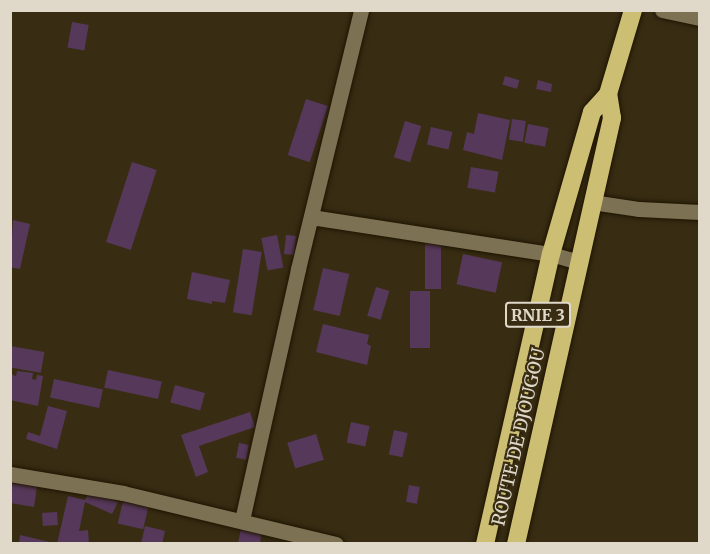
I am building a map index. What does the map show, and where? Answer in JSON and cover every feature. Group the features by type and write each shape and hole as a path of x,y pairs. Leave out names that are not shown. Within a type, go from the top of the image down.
{"highway":[{"name":"RNIE 3","path":"485,543 551,254 592,112 608,93 633,10"},
{"name":"ROUTE DE DJOUGOU","path":"516,543 612,118 608,93"}],"street":[{"path":"242,520 361,10"},
{"path":"662,10 699,18"},
{"path":"592,202 639,209 699,212"},
{"path":"311,217 551,254 579,262"},
{"path":"10,474 123,494 336,543"}],"building":[{"path":"72,22 89,25 84,51 67,48"},
{"path":"505,76 519,80 517,89 503,85"},
{"path":"538,80 552,84 551,92 536,89"},
{"path":"306,99 328,106 310,162 288,155"},
{"path":"478,113 510,120 502,160 463,150 467,132 474,134"},
{"path":"512,119 526,121 523,142 509,140"},
{"path":"405,121 421,126 410,162 394,157"},
{"path":"528,124 549,128 545,147 524,143"},
{"path":"431,127 452,132 448,149 427,145"},
{"path":"132,162 157,170 131,250 106,242"},
{"path":"471,167 499,172 495,193 467,188"},
{"path":"13,220 30,224 20,269 10,267"},
{"path":"277,235 283,267 268,270 261,238"},
{"path":"286,235 296,236 294,255 284,254"},
{"path":"425,240 441,240 441,289 425,289"},
{"path":"243,249 262,252 252,315 233,312"},
{"path":"463,254 502,262 496,293 457,284"},
{"path":"323,268 349,274 340,316 313,310"},
{"path":"192,272 230,280 225,303 212,301 212,304 187,299"},
{"path":"376,287 389,291 381,320 367,316"},
{"path":"410,291 430,291 430,348 410,348"},
{"path":"323,324 369,335 367,344 371,346 367,365 316,352"},
{"path":"10,346 44,352 41,373 10,367"},
{"path":"108,370 162,381 158,399 104,388"},
{"path":"17,371 33,373 32,379 36,380 37,375 43,376 38,406 10,400 10,374 16,376"},
{"path":"54,379 103,389 99,408 50,398"},
{"path":"175,385 205,393 200,410 170,402"},
{"path":"48,406 67,411 57,449 26,439 28,432 40,436"},
{"path":"250,412 255,427 199,446 208,472 196,477 181,435"},
{"path":"351,422 370,426 365,446 347,443"},
{"path":"394,430 408,433 402,457 389,454"},
{"path":"316,434 324,460 295,469 287,443"},
{"path":"239,443 249,445 246,460 236,458"},
{"path":"10,476 38,480 34,507 10,503"},
{"path":"409,485 420,487 417,504 406,502"},
{"path":"90,490 118,502 112,514 85,502 79,531 88,530 89,544 57,544 68,496 85,500"},
{"path":"123,501 148,507 143,529 118,523"},
{"path":"57,512 58,525 43,526 42,513"},
{"path":"242,523 262,527 260,544 238,544"},
{"path":"145,526 165,531 162,544 141,544"},
{"path":"20,535 54,543 54,544 19,544"}]}
